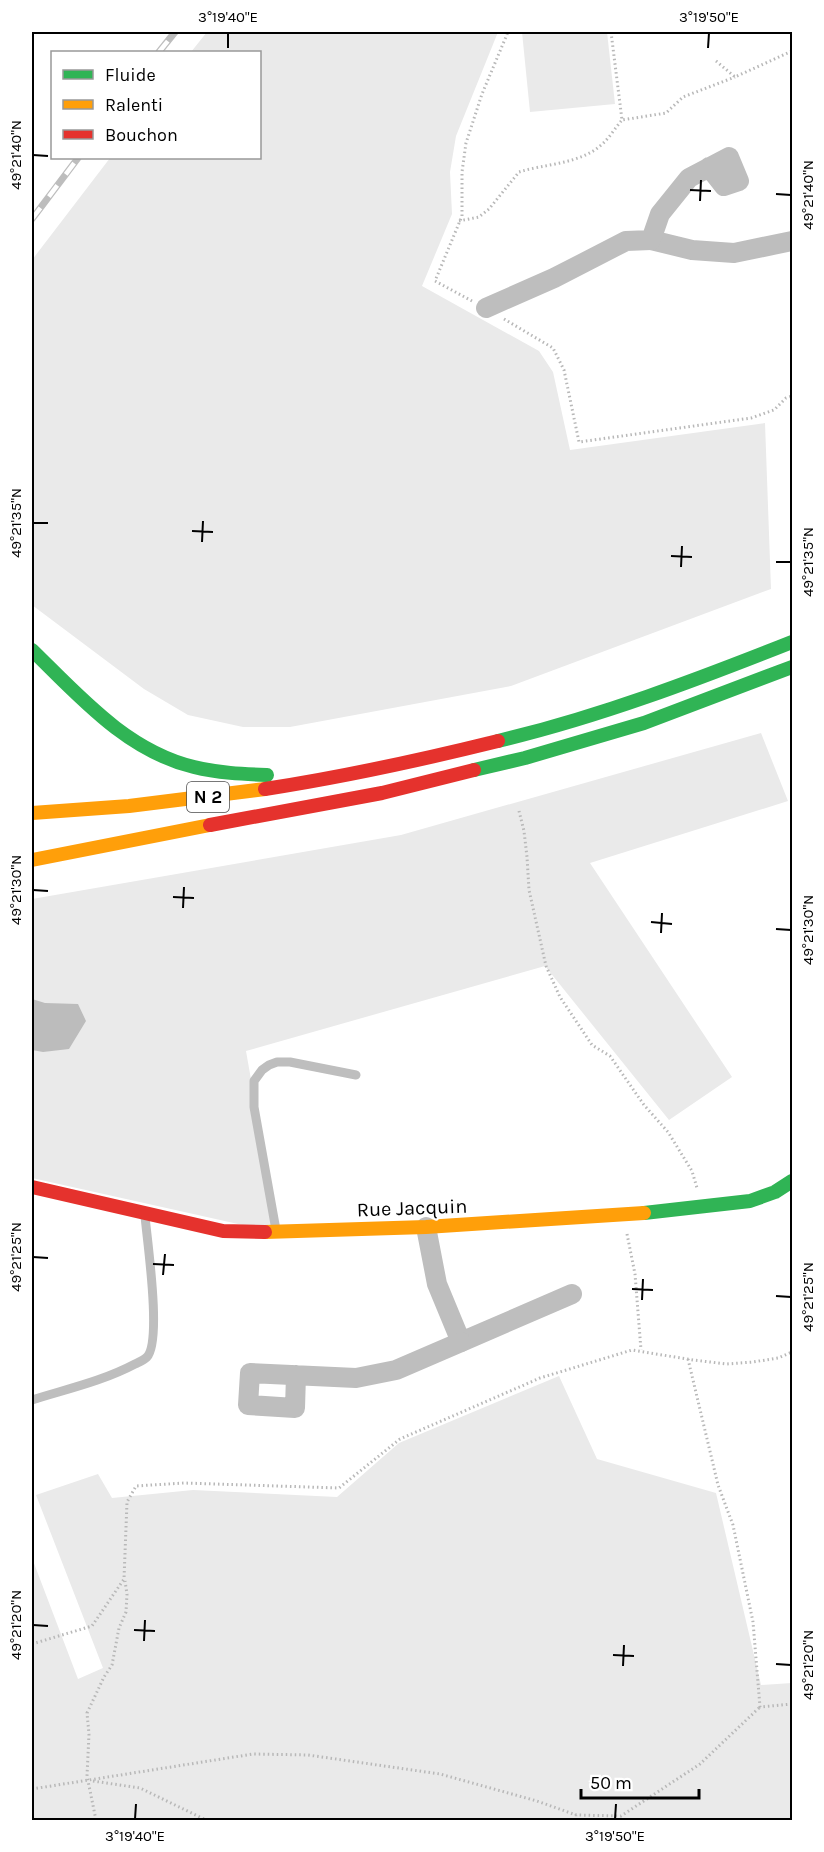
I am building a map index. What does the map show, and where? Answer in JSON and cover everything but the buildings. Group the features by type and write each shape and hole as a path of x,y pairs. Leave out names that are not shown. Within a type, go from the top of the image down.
{"main road":[{"name":"N 2","path":"32,813 182,800 309,782 382,768 503,740 613,708 670,689 792,642"},
{"path":"32,650 94,710 123,734 148,750 184,765 248,774 382,768"},
{"name":"N 2","path":"105,832 255,816 382,793 525,758 644,723 792,667"},
{"path":"32,860 255,816"},
{"name":"Rue Jacquin","path":"32,1187 223,1231 276,1232 426,1227 702,1208 750,1201 775,1192 792,1181"}],"street":[{"path":"651,240 660,214 689,178 709,167"},
{"path":"486,308 554,278 627,241 651,240 692,250 734,253 792,241"},
{"path":"426,1227 437,1284 462,1342"},
{"path":"296,1375 356,1378 396,1370 572,1294"}],"lane":[{"path":"276,1232 254,1107 254,1081 262,1070 277,1062 290,1062 356,1074"},
{"path":"32,1400 115,1375 147,1358 153,1335 152,1280 145,1214"}],"path":[{"path":"508,32 482,94 466,143 462,172 462,216 435,281 553,348 564,370 579,441 751,418 774,410 786,398 792,396"},
{"path":"611,32 622,120"},
{"path":"459,221 479,217 489,209 519,172 577,158 600,146 622,120 666,113 683,97 792,51"},
{"path":"716,61 735,77"},
{"path":"519,811 528,857 529,891 546,966 560,997 592,1045 610,1056 644,1105 668,1132 693,1171 702,1208"},
{"path":"623,1215 635,1274 641,1350"},
{"path":"96,1821 87,1776 89,1734 87,1713 112,1665 119,1628 126,1612 127,1594 124,1579 127,1502 136,1486 184,1483 339,1488 400,1439 540,1378 633,1350 727,1364 778,1358 792,1352"},
{"path":"688,1359 718,1485 738,1546 753,1622 760,1707"},
{"path":"32,1644 92,1626 124,1579"},
{"path":"32,1789 253,1754 308,1755 440,1774 537,1801 576,1815 621,1816 700,1764 760,1707 792,1704"},
{"path":"89,1780 140,1788 206,1821"},
{"path":"574,1821 576,1815"}],"shaded area":[{"path":"207,32 498,32 456,136 450,172 452,214 422,286 539,351 553,372 570,450 765,423 771,589 511,686 290,727 243,727 188,715 144,689 32,605 32,260 109,159 261,159 261,51 192,51"},
{"path":"522,32 607,32 615,104 530,112"},
{"path":"761,733 788,801 590,863 732,1077 669,1120 545,966 246,1051 278,1233 32,1178 32,899 401,835"},
{"path":"32,999 45,1003 78,1004 86,1021 69,1049 43,1052 32,1050"},
{"path":"559,1376 597,1459 716,1493 761,1685 792,1683 792,1820 32,1820 32,1558 78,1679 103,1668 36,1495 98,1474 112,1498 193,1490 337,1497 399,1443"}],"railway":[{"path":"160,51 175,32"},
{"path":"32,219 77,159"}],"traffic: fast":[{"path":"498,741 610,709 792,642"},
{"path":"32,650 106,720 147,749 203,769 267,775"},
{"path":"474,770 525,758 644,723 792,667"},
{"path":"644,1213 750,1201 775,1192 792,1181"}],"traffic: slow":[{"path":"32,813 129,806 265,789"},
{"path":"32,860 210,825"},
{"path":"265,1232 426,1227 644,1213"}],"traffic: jam":[{"path":"265,789 382,768 498,741"},
{"path":"210,825 382,793 474,770"},
{"path":"32,1187 223,1231 265,1232"}]}
